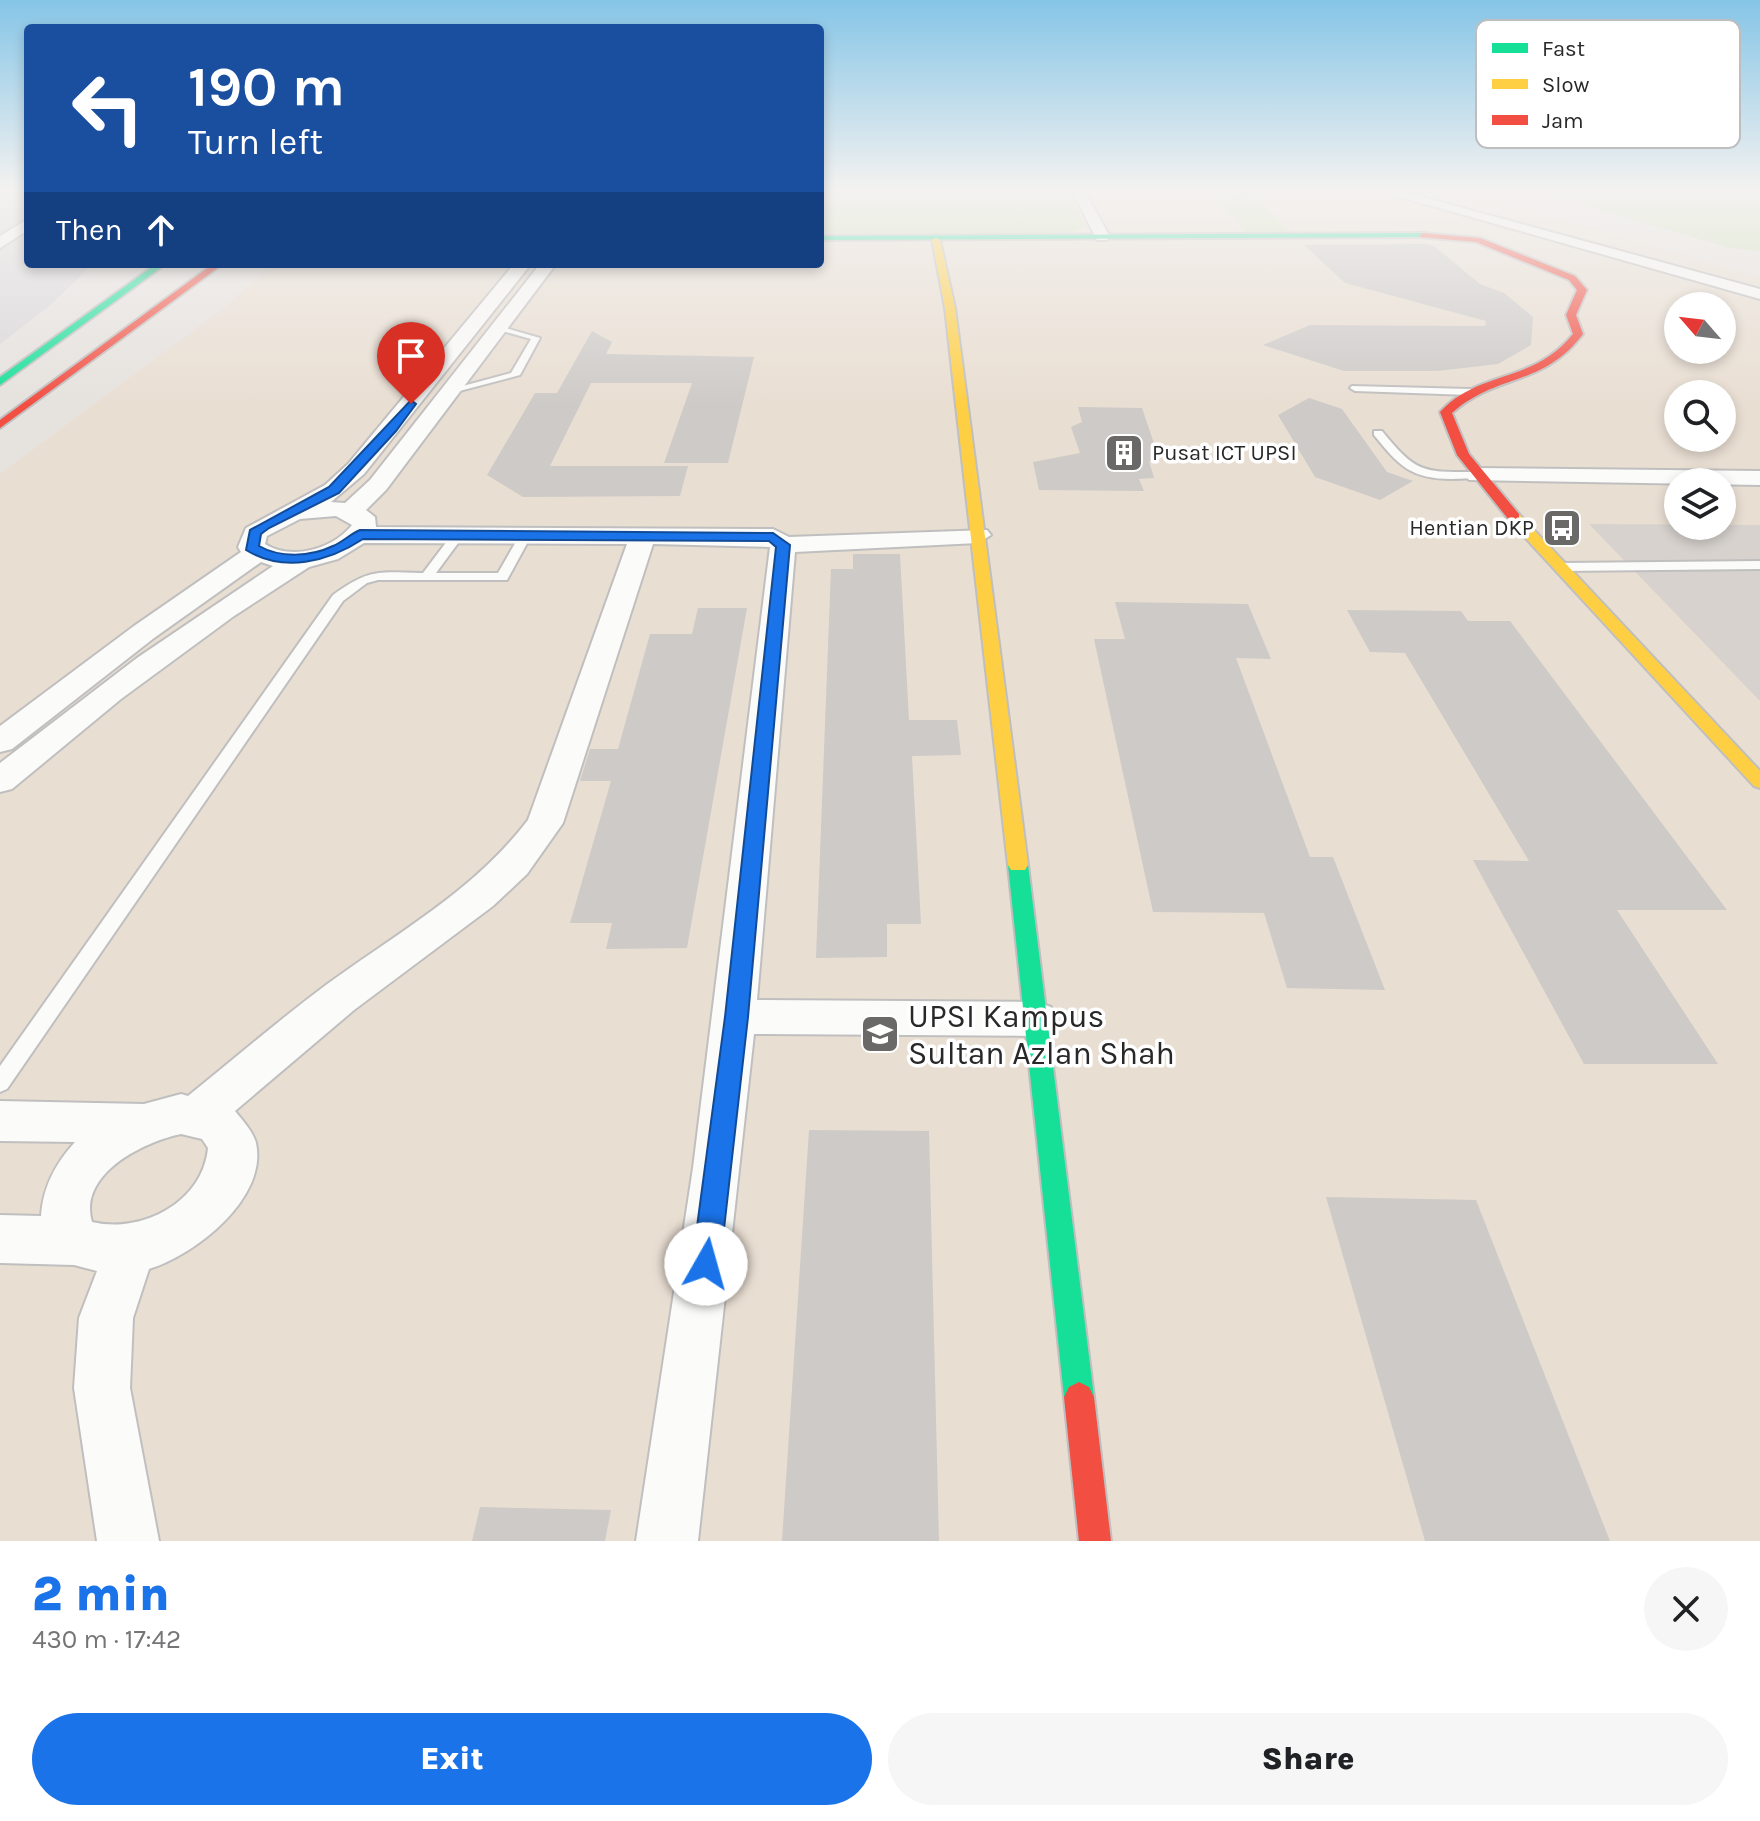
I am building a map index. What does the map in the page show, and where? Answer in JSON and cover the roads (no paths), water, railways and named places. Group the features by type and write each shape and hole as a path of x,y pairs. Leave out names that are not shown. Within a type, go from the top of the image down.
{"street":[{"path":"941,262 950,308 978,535 1095,1541"},
{"path":"1533,262 1580,284 1580,296 1571,315 1578,334 1572,351 1556,365 1453,400 1446,412 1453,440 1477,475 1760,782"},
{"path":"1649,262 1760,292"},
{"path":"1652,262 1760,292"},
{"path":"0,382 157,268"},
{"path":"0,425 191,268"},
{"path":"0,425 214,268"},
{"path":"302,559 257,553 251,547 255,533 334,490 356,469 520,268"},
{"path":"0,781 133,673 215,614 302,559 337,550 378,485 545,268"},
{"path":"0,366 74,305"},
{"path":"1477,475 1760,478"},
{"path":"291,514 324,508 356,523 458,535 773,537 783,545 978,535"},
{"path":"199,1114 316,1017 479,896 514,865 545,823 642,538"},
{"path":"667,1541 694,1357 736,1017 783,545"},
{"path":"0,742 144,632 257,553"},
{"path":"736,1017 1036,1019"},
{"path":"0,1239 74,1241 107,1253 130,1251 160,1241 190,1224 213,1202 228,1179 235,1156 231,1136 219,1122 199,1114 162,1116 115,1137 91,1157 73,1180 64,1202 64,1224 74,1241"},
{"path":"0,1121 141,1123"},
{"path":"128,1541 102,1388 106,1318 130,1251"}],"lane":[{"path":"451,392 515,375 536,338 498,327"},
{"path":"1355,388 1470,392"},
{"path":"1378,433 1405,467 1417,473 1477,475"},
{"path":"427,576 458,535"},
{"path":"0,1083 338,598 362,580 378,576 502,577 525,536"},
{"path":"1562,567 1760,565"}],"place":[{"name":"Pusat ICT UPSI","path":"1124,453"},
{"name":"Hentian DKP","path":"1562,528"},
{"name":"UPSI Kampus Sultan Azlan Shah","path":"880,1034"}]}
